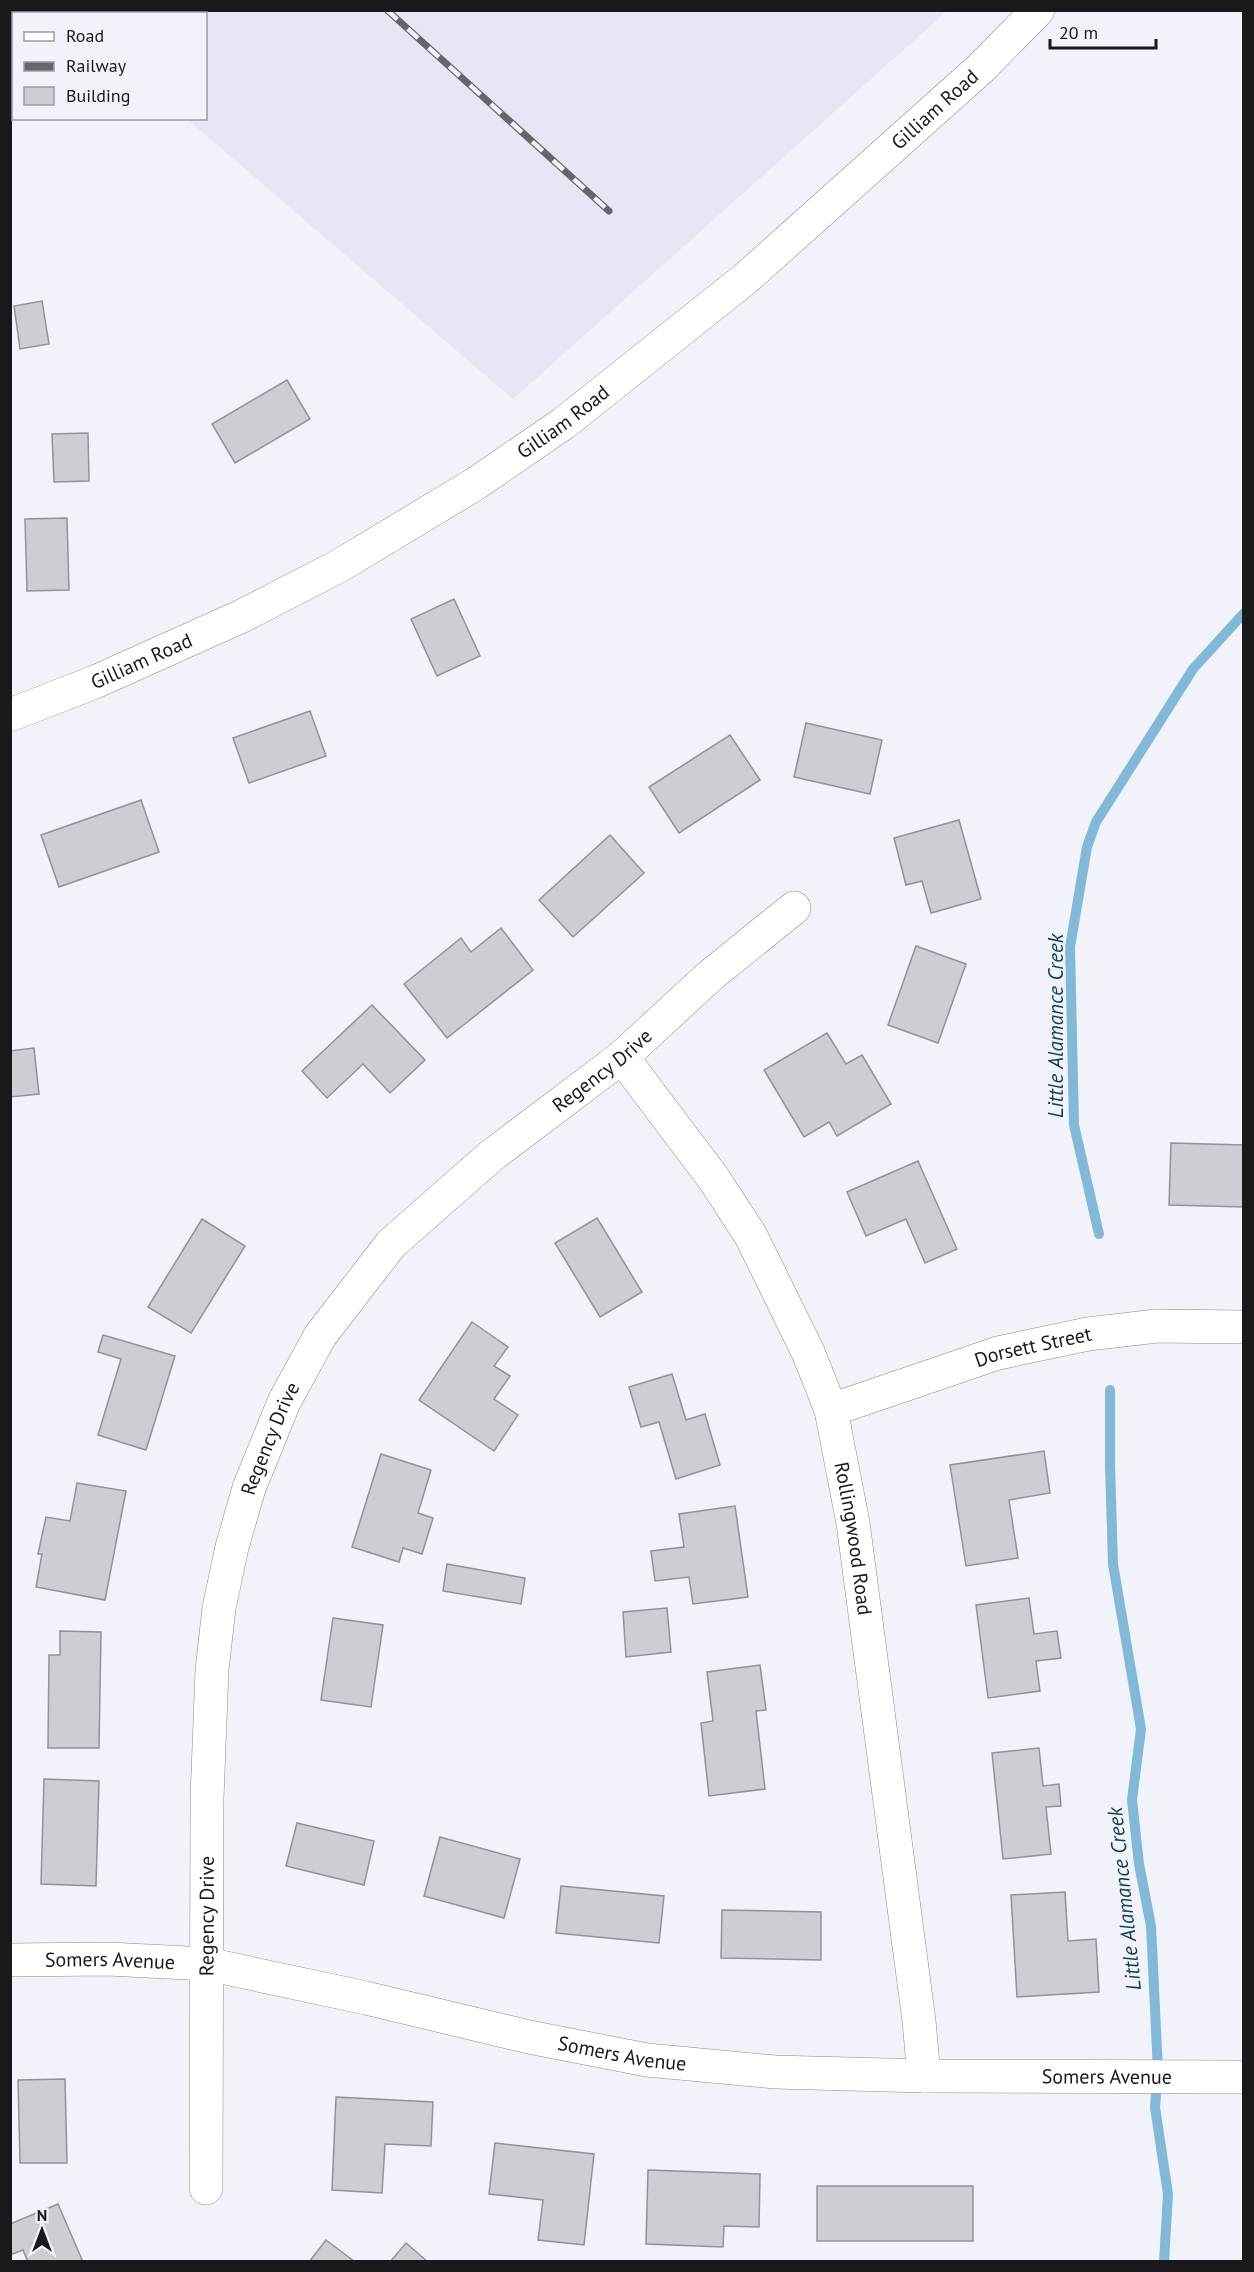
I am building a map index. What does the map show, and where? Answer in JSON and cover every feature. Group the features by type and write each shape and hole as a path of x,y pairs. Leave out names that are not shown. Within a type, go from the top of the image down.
{"street":[{"name":"Gilliam Road","path":"10,715 95,682 242,616 339,566 475,484 564,423 745,279 981,68 1038,10"},
{"name":"Regency Drive","path":"206,2188 207,1798 212,1670 219,1608 232,1547 249,1488 284,1402 320,1336 391,1244 491,1156 622,1057 711,975 794,908"},
{"name":"Rollingwood Road","path":"622,1057 714,1179 751,1236 808,1352 831,1410 853,1523 924,2076"},
{"name":"Dorsett Street","path":"831,1410 998,1353 1088,1334 1157,1326 1244,1327"},
{"name":"Somers Avenue","path":"10,1960 108,1959 207,1964 366,1998 529,2037 647,2060 775,2072 924,2076 1244,2077"}],"shaded area":[{"path":"947,11 513,399 188,120 207,120 207,12 63,12"}],"building":[{"path":"42,301 49,344 20,349 14,306"},
{"path":"287,380 310,419 235,463 212,424"},
{"path":"88,433 89,481 54,482 52,434"},
{"path":"67,518 69,590 27,591 25,519"},
{"path":"454,599 480,656 437,676 411,619"},
{"path":"310,711 326,756 249,783 233,738"},
{"path":"806,723 882,740 870,794 794,777"},
{"path":"730,735 760,780 679,833 649,787"},
{"path":"141,800 159,852 59,887 41,835"},
{"path":"959,820 981,899 931,913 922,881 906,885 894,838"},
{"path":"610,835 644,873 573,937 539,900"},
{"path":"501,928 533,970 447,1038 404,984 461,938 471,952"},
{"path":"916,946 966,964 938,1043 888,1025"},
{"path":"372,1005 425,1060 390,1093 363,1064 327,1098 302,1071"},
{"path":"827,1033 846,1064 862,1055 891,1104 837,1136 829,1122 804,1137 764,1070"},
{"path":"34,1048 39,1094 10,1097 10,1051"},
{"path":"1171,1143 1244,1145 1244,1207 1169,1205"},
{"path":"918,1161 957,1249 925,1263 906,1219 866,1236 847,1192"},
{"path":"597,1218 642,1292 600,1317 555,1243"},
{"path":"202,1219 245,1246 191,1333 148,1307"},
{"path":"472,1322 508,1347 494,1366 510,1376 494,1399 518,1415 494,1451 419,1400"},
{"path":"103,1335 175,1356 146,1450 98,1435 121,1359 98,1352"},
{"path":"672,1374 686,1420 705,1414 720,1465 676,1479 659,1422 641,1427 629,1387"},
{"path":"1044,1451 1050,1493 1009,1500 1018,1558 966,1566 950,1465"},
{"path":"381,1454 431,1470 418,1513 433,1518 422,1554 403,1548 399,1562 352,1547"},
{"path":"77,1483 126,1491 105,1600 36,1587 42,1554 38,1554 46,1517 70,1521"},
{"path":"735,1506 748,1597 693,1604 689,1577 655,1581 651,1551 684,1547 679,1514"},
{"path":"447,1564 525,1578 521,1604 443,1591"},
{"path":"1029,1598 1034,1634 1057,1631 1061,1658 1036,1661 1040,1691 988,1698 976,1605"},
{"path":"667,1608 671,1652 626,1657 623,1612"},
{"path":"333,1618 383,1625 371,1707 321,1700"},
{"path":"60,1631 101,1632 99,1748 48,1748 49,1655 60,1655"},
{"path":"760,1665 766,1710 756,1711 765,1789 709,1796 701,1723 713,1721 707,1672"},
{"path":"1039,1748 1043,1786 1059,1784 1061,1806 1046,1807 1051,1854 1003,1859 992,1753"},
{"path":"44,1779 99,1781 96,1886 41,1884"},
{"path":"297,1823 374,1841 364,1885 286,1866"},
{"path":"440,1837 520,1859 504,1918 424,1896"},
{"path":"561,1886 664,1896 659,1943 556,1933"},
{"path":"1065,1892 1068,1941 1096,1939 1099,1992 1017,1997 1011,1895"},
{"path":"722,1910 821,1912 821,1960 721,1958"},
{"path":"65,2079 67,2163 20,2163 18,2080"},
{"path":"336,2097 433,2102 431,2146 385,2144 382,2193 332,2190"},
{"path":"495,2143 594,2154 584,2245 538,2240 543,2200 489,2194"},
{"path":"648,2170 760,2174 759,2227 724,2226 723,2247 646,2244"},
{"path":"817,2186 973,2186 973,2241 817,2241"},
{"path":"58,2204 83,2262 28,2262 23,2250 10,2255 10,2224"},
{"path":"326,2240 355,2262 309,2262"},
{"path":"406,2243 428,2262 390,2262"}],"waterway":[{"name":"Little Alamance Creek","path":"1099,1234 1074,1125 1070,947 1087,847 1096,822 1193,669 1244,613"},
{"name":"Little Alamance Creek","path":"1110,1390 1113,1564 1141,1729 1132,1800 1139,1864 1151,1926 1158,2071 1155,2107 1168,2194 1164,2262"}],"railway":[{"path":"387,10 609,211"}]}
